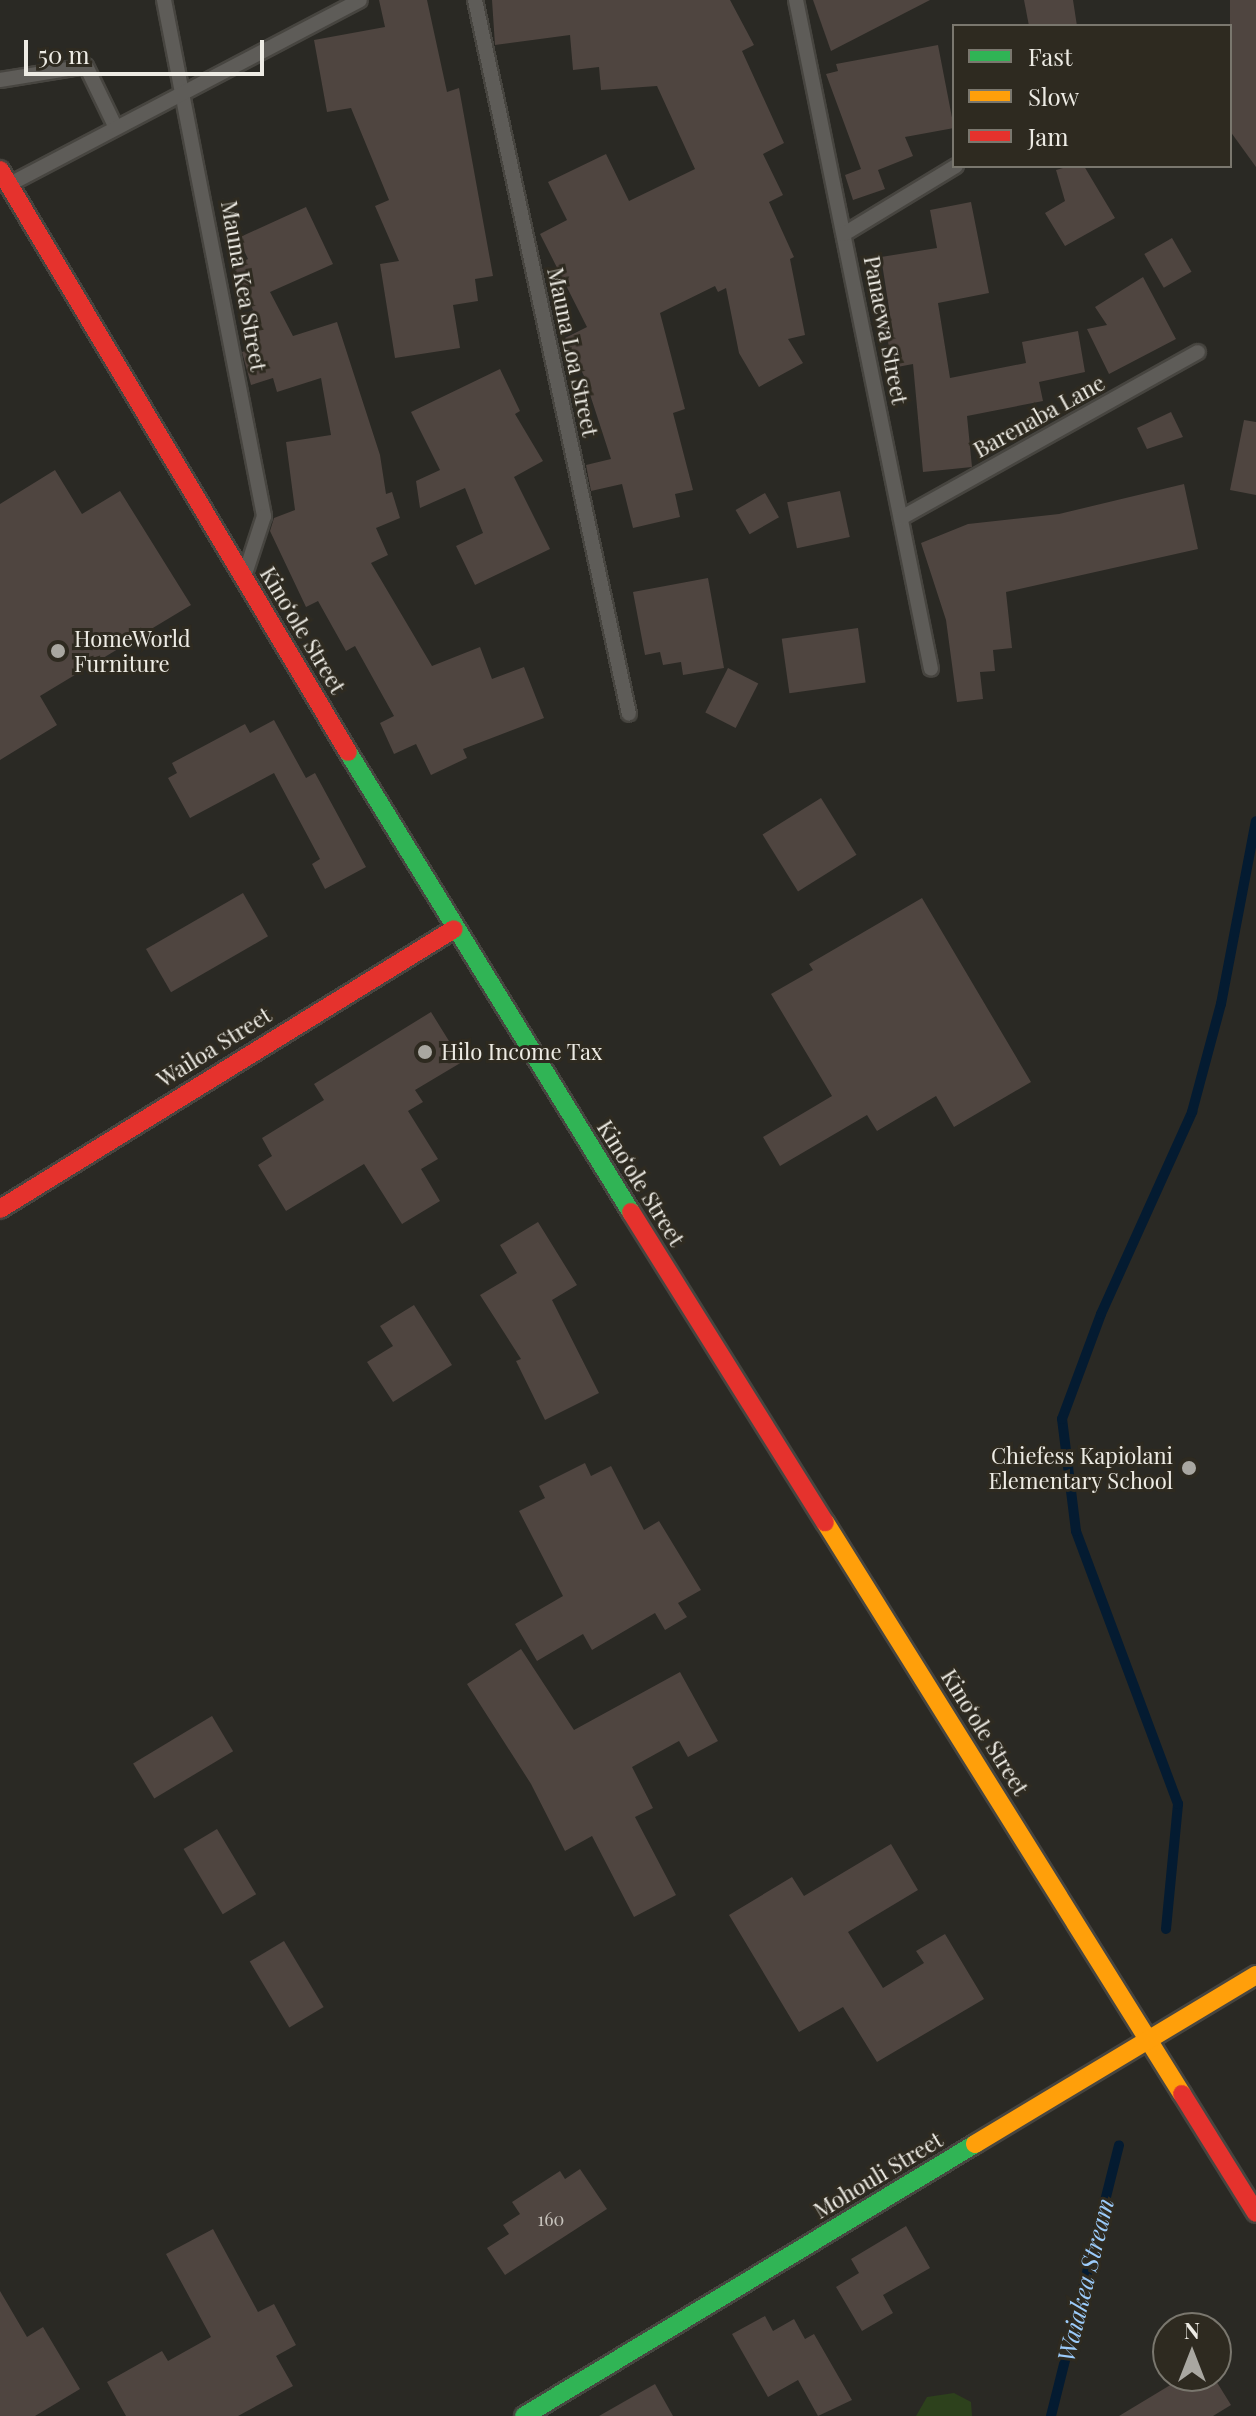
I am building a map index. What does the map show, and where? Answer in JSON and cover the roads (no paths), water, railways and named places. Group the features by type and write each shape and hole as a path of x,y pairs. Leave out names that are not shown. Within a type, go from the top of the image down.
{"street":[{"name":"Kinoʻole Street","path":"4,178 454,929 1256,2213"},
{"name":"Wailoa Street","path":"0,1209 454,929"},
{"name":"Mohouli Street","path":"524,2416 1256,1975"}],"lane":[{"name":"Mauna Kea Street","path":"164,0 186,92 264,516 244,579"},
{"path":"4,178 186,92 360,0"},
{"name":"Mauna Loa Street","path":"475,0 629,714"},
{"name":"Panaewa Street","path":"796,0 931,669"},
{"path":"0,80 86,66 115,126"},
{"path":"844,234 953,168"},
{"name":"Barenaba Lane","path":"901,518 1198,352"}],"waterway":[{"path":"1166,1929 1178,1804 1076,1531 1062,1419 1101,1314 1192,1112 1221,1004 1256,821"},
{"name":"Waiakea Stream","path":"1051,2416 1119,2145"}],"place":[{"name":"HomeWorld Furniture","path":"58,651"},
{"name":"Hilo Income Tax","path":"425,1052"},
{"name":"Chiefess Kapiolani Elementary School","path":"1189,1468"}]}
